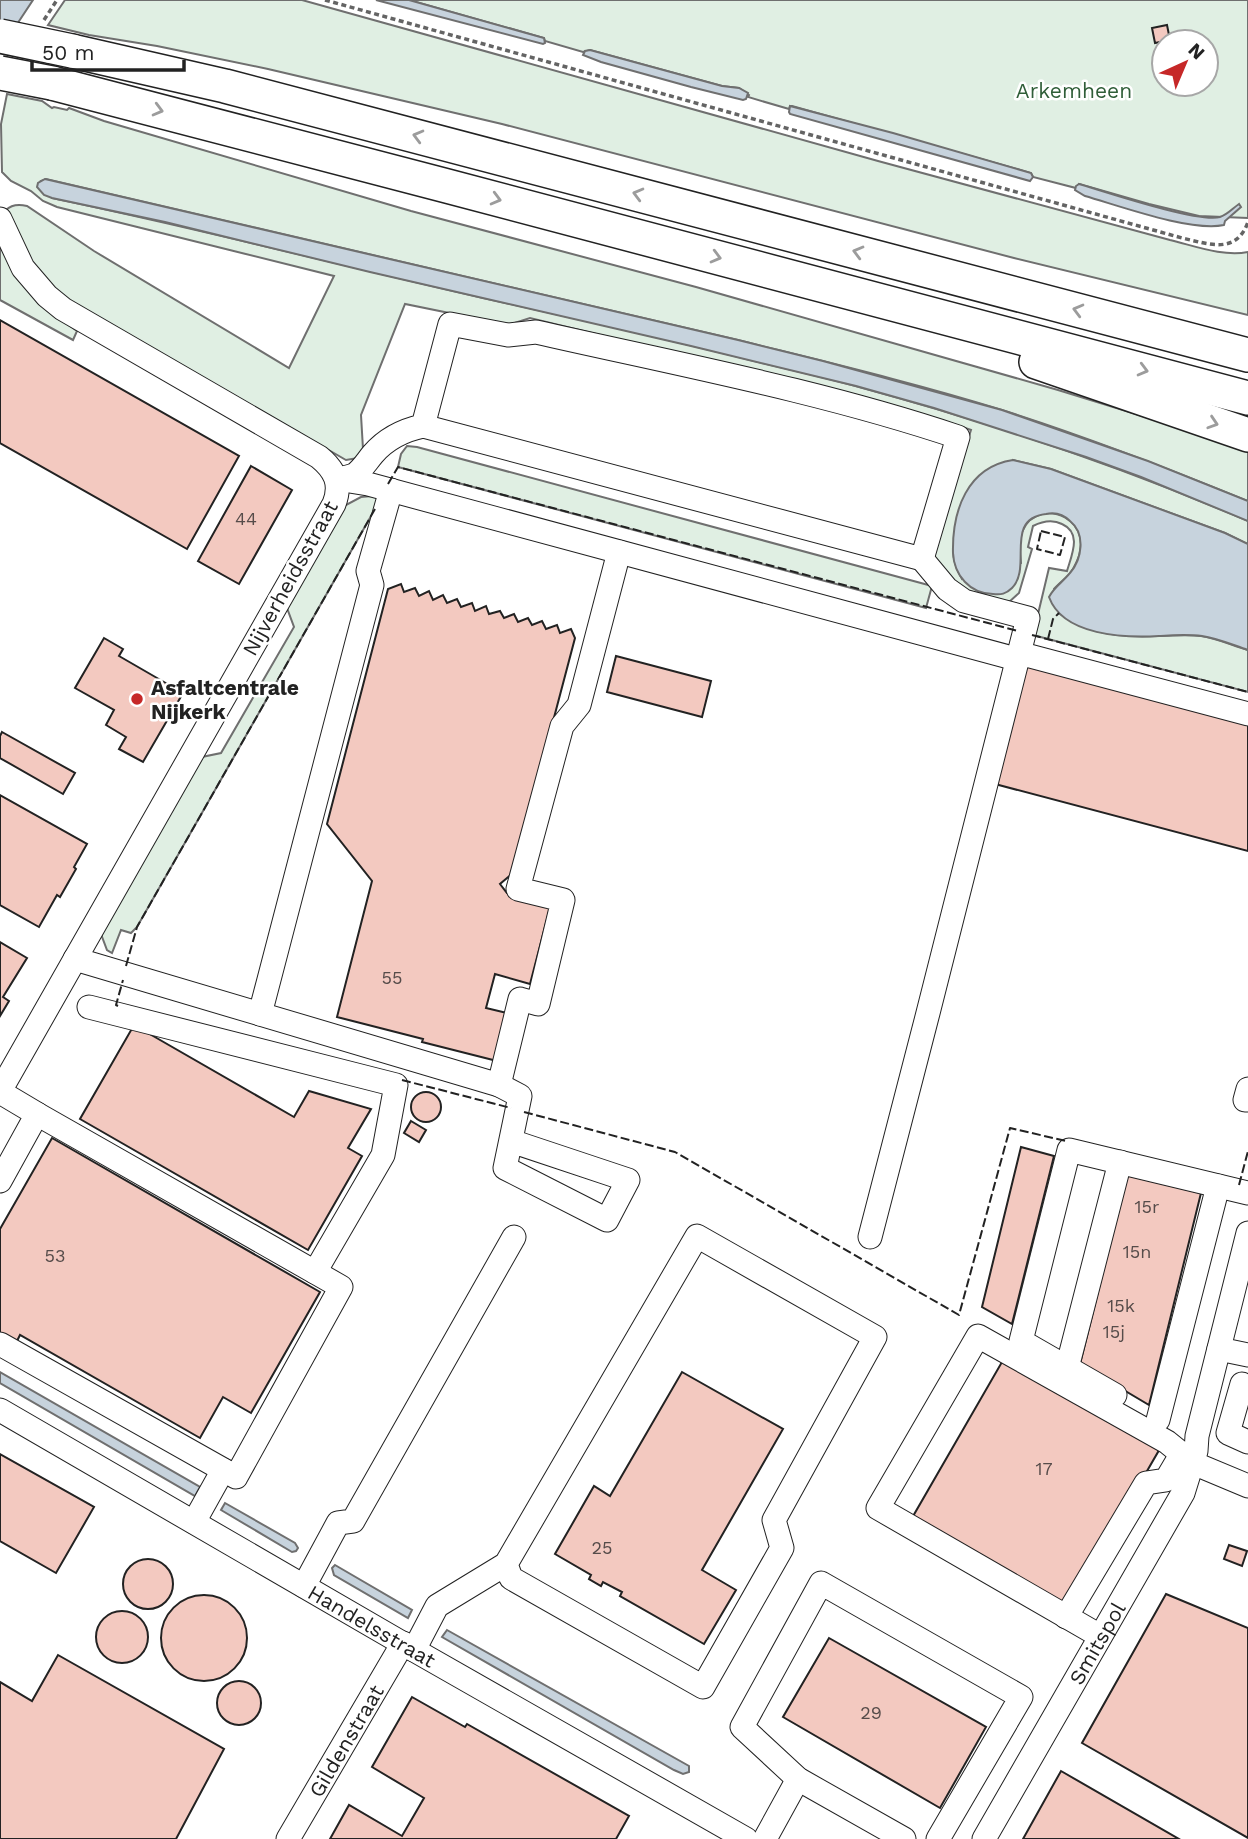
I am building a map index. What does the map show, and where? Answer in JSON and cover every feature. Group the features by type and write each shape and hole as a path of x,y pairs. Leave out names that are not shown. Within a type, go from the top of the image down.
{"highway":[{"path":"0,36 225,86 1248,355"},
{"path":"0,72 52,83 1248,397"},
{"path":"793,278 1248,435"},
{"path":"1144,327 1248,345"}],"street":[{"name":"Nijverheidsstraat","path":"0,219 23,268 62,309 318,457 331,468 337,479 334,504 0,1091"},
{"path":"423,426 450,324 508,335 536,332 897,416 958,437 922,559"},
{"path":"337,479 352,476 366,464 374,452 394,436 423,426 922,559 947,589 964,601 1028,618 870,1237"},
{"path":"337,479 369,484 1016,659 1026,655 1248,714"},
{"path":"260,1014 372,585 368,571 391,490"},
{"path":"499,1085 520,999 538,1004 563,900 518,889 562,726 579,705 619,552"},
{"path":"75,959 499,1085 520,1096 505,1168 607,1220 628,1180 511,1141"},
{"path":"89,1007 396,1085 383,1155 315,1272"},
{"path":"1248,1089 1245,1100 1248,1100"},
{"path":"0,1091 341,1287 236,1477 219,1477 0,1344"},
{"path":"0,1181 37,1114"},
{"path":"1191,1452 1158,1420 1021,1341 1069,1150 1248,1194"},
{"path":"1067,1368 1120,1162"},
{"path":"1158,1420 1218,1186"},
{"name":"Smitspol","path":"984,1839 1183,1493 1191,1452 1248,1233"},
{"path":"696,1236 874,1336 774,1520 782,1548 703,1687 511,1578 506,1564 696,1236"},
{"path":"304,1586 338,1523 353,1521 514,1237"},
{"path":"1100,1636 878,1508 978,1336 1248,1486"},
{"path":"1219,1349 1248,1355"},
{"path":"1242,1384 1228,1433 1248,1441"},
{"name":"Handelsstraat","path":"0,1410 198,1515 304,1586 413,1642 746,1839"},
{"path":"1066,1617 1146,1483 1166,1480 1191,1452"},
{"path":"198,1515 219,1477"},
{"name":"Gildenstraat","path":"288,1839 437,1606 506,1564"},
{"path":"904,1839 798,1779 742,1727 821,1583 1021,1697 938,1839"},
{"path":"765,1839 798,1779"}],"path":[{"path":"326,0 1182,238 1229,244 1236,241 1248,222"}],"green space":[{"path":"65,0 302,0 1199,248 1229,253 1248,252 1248,315 1014,258 502,124 268,69 48,25"},
{"name":"Arkemheen","path":"409,0 1248,0 1248,218 1199,216 1079,184 1076,188 792,106 789,109 748,97 749,95 739,88 545,41 544,38"},
{"path":"7,94 42,101 52,108 69,108 104,121 411,211 696,287 1058,390 1191,431 1248,452 1248,501 1064,431 903,382 738,340 46,179 41,181 52,198 684,344 909,401 1105,464 1201,501 1248,521 1248,544 1051,469 1013,460 953,549 955,565 962,579 1021,563 1020,538 1031,520 1041,514 1065,517 1074,525 1080,536 1080,551 1071,572 1054,589 1059,613 1081,626 1106,634 1201,636 1248,650 1248,692 1033,635 1049,568 1067,571 1073,551 1072,533 1058,522 1048,521 1033,526 1028,547 1032,549 1019,593 1008,603 990,601 958,586 932,554 971,430 837,392 530,318 508,325 405,304 361,415 363,449 358,458 346,460 63,297 31,263 6,210 16,205 27,206 94,251 289,368 334,276 57,207 43,201 31,191 11,181 2,172 1,124"},
{"path":"0,239 55,315 77,331 73,340 0,300"},
{"path":"407,446 932,586 926,608 398,467 401,454"},
{"path":"383,495 137,927 131,933 121,930 112,953 107,950 101,934 202,757 221,753 294,627 287,608 344,506 361,497"}],"shaded area":[{"path":"0,0 33,0 0,50"},
{"path":"376,0 409,0 544,38 545,43 543,44"},
{"path":"590,50 722,86 739,88 748,93 743,100 691,87 583,55"},
{"path":"790,106 1031,173 1033,177 1030,181 790,114"},
{"path":"45,179 738,340 1002,410 1148,461 1248,501 1248,521 1086,457 934,408 691,346 165,222 52,198 44,195 37,187 38,183"},
{"path":"1079,184 1192,216 1220,217 1239,204 1241,207 1224,225 1193,225 1155,217 1085,196 1075,190"},
{"path":"1013,460 1051,469 1248,544 1248,650 1202,636 1113,635 1096,632 1067,620 1056,610 1049,597 1074,567 1079,554 1080,539 1075,526 1065,517 1056,514 1033,518 1026,525 1022,534 1018,579 1010,590 996,594 970,587 960,576 954,561 953,537 959,507 965,493 984,472 997,464"},
{"path":"0,1372 200,1487 195,1496 0,1383"},
{"path":"225,1503 295,1543 298,1548 292,1552 221,1510"},
{"path":"335,1565 412,1610 408,1618 334,1575 332,1568"},
{"path":"447,1630 689,1766 689,1772 683,1774 674,1770 442,1637"}],"building":[{"path":"0,320 239,456 187,549 0,443"},
{"path":"251,466 292,490 239,584 198,561"},
{"path":"401,584 404,592 415,588 419,596 429,591 433,600 443,595 447,603 457,599 461,607 472,603 475,611 486,606 489,614 500,611 504,618 514,614 518,622 528,618 532,625 542,621 546,629 557,625 560,633 571,629 575,638 513,873 500,884 507,893 551,904 530,984 495,974 486,1008 507,1013 497,1061 337,1017 372,881 327,824 388,589"},
{"path":"104,638 123,649 119,656 183,693 143,762 119,749 126,737 106,725 114,710 75,688"},
{"path":"616,656 711,681 702,717 607,692"},
{"path":"1027,665 1248,723 1248,851 995,784"},
{"path":"2,732 75,773 63,794 0,758"},
{"path":"0,795 87,844 60,897 57,895 39,927 0,905"},
{"path":"0,942 27,958 3,997 9,1001 0,1016"},
{"path":"134,1025 294,1117 309,1091 371,1109 348,1148 362,1156 308,1250 80,1119"},
{"path":"426,1092 437,1096 441,1107 437,1118 426,1122 415,1118 411,1107 415,1096"},
{"path":"411,1121 426,1130 419,1142 404,1133"},
{"path":"52,1138 320,1292 251,1413 223,1397 200,1438 20,1335 16,1343 0,1334 0,1229"},
{"path":"1021,1147 1054,1156 1012,1324 982,1307"},
{"path":"1127,1175 1201,1193 1149,1405 1080,1364"},
{"path":"1006,1355 1162,1445 1068,1608 912,1518"},
{"path":"682,1372 783,1429 702,1570 736,1590 704,1644 620,1596 622,1592 603,1582 601,1586 589,1579 591,1575 555,1554 594,1486 610,1496"},
{"path":"0,1454 94,1507 56,1573 0,1541"},
{"path":"1229,1545 1247,1551 1242,1566 1224,1559"},
{"path":"148,1559 165,1567 173,1584 165,1601 148,1609 131,1601 123,1584 131,1567"},
{"path":"1166,1594 1248,1628 1248,1838 1082,1743"},
{"path":"204,1595 220,1599 234,1608 243,1622 247,1638 243,1654 234,1668 220,1677 204,1681 188,1677 174,1668 165,1654 161,1638 165,1622 174,1608 188,1599"},
{"path":"122,1611 132,1613 140,1619 146,1627 146,1647 140,1655 132,1661 122,1663 112,1661 104,1655 98,1647 96,1637 98,1627 104,1619 112,1613"},
{"path":"829,1638 986,1727 940,1808 783,1717"},
{"path":"58,1655 224,1749 176,1839 0,1839 0,1682 32,1701"},
{"path":"239,1681 248,1682 255,1687 260,1694 260,1712 255,1719 248,1724 239,1725 230,1724 223,1719 218,1712 217,1703 218,1694 223,1687 230,1682"},
{"path":"412,1697 465,1727 467,1724 629,1816 616,1839 330,1839 349,1805 402,1836 424,1798 372,1767"},
{"path":"1061,1771 1179,1839 1023,1839"}],"fence":[{"path":"388,484 398,467 1018,631"},
{"path":"126,966 137,927 375,509"},
{"path":"1041,531 1065,537 1060,555 1037,549 1041,531"},
{"path":"1048,639 1053,619 1059,613"},
{"path":"1032,635 1248,692"},
{"path":"118,1006 116,1005 123,980"},
{"path":"402,1080 511,1108"},
{"path":"524,1112 675,1152 959,1315 1010,1128 1066,1141"},
{"path":"1239,1185 1248,1151"}],"place":[{"name":"Asfaltcentrale Nijkerk","path":"137,699"}]}
